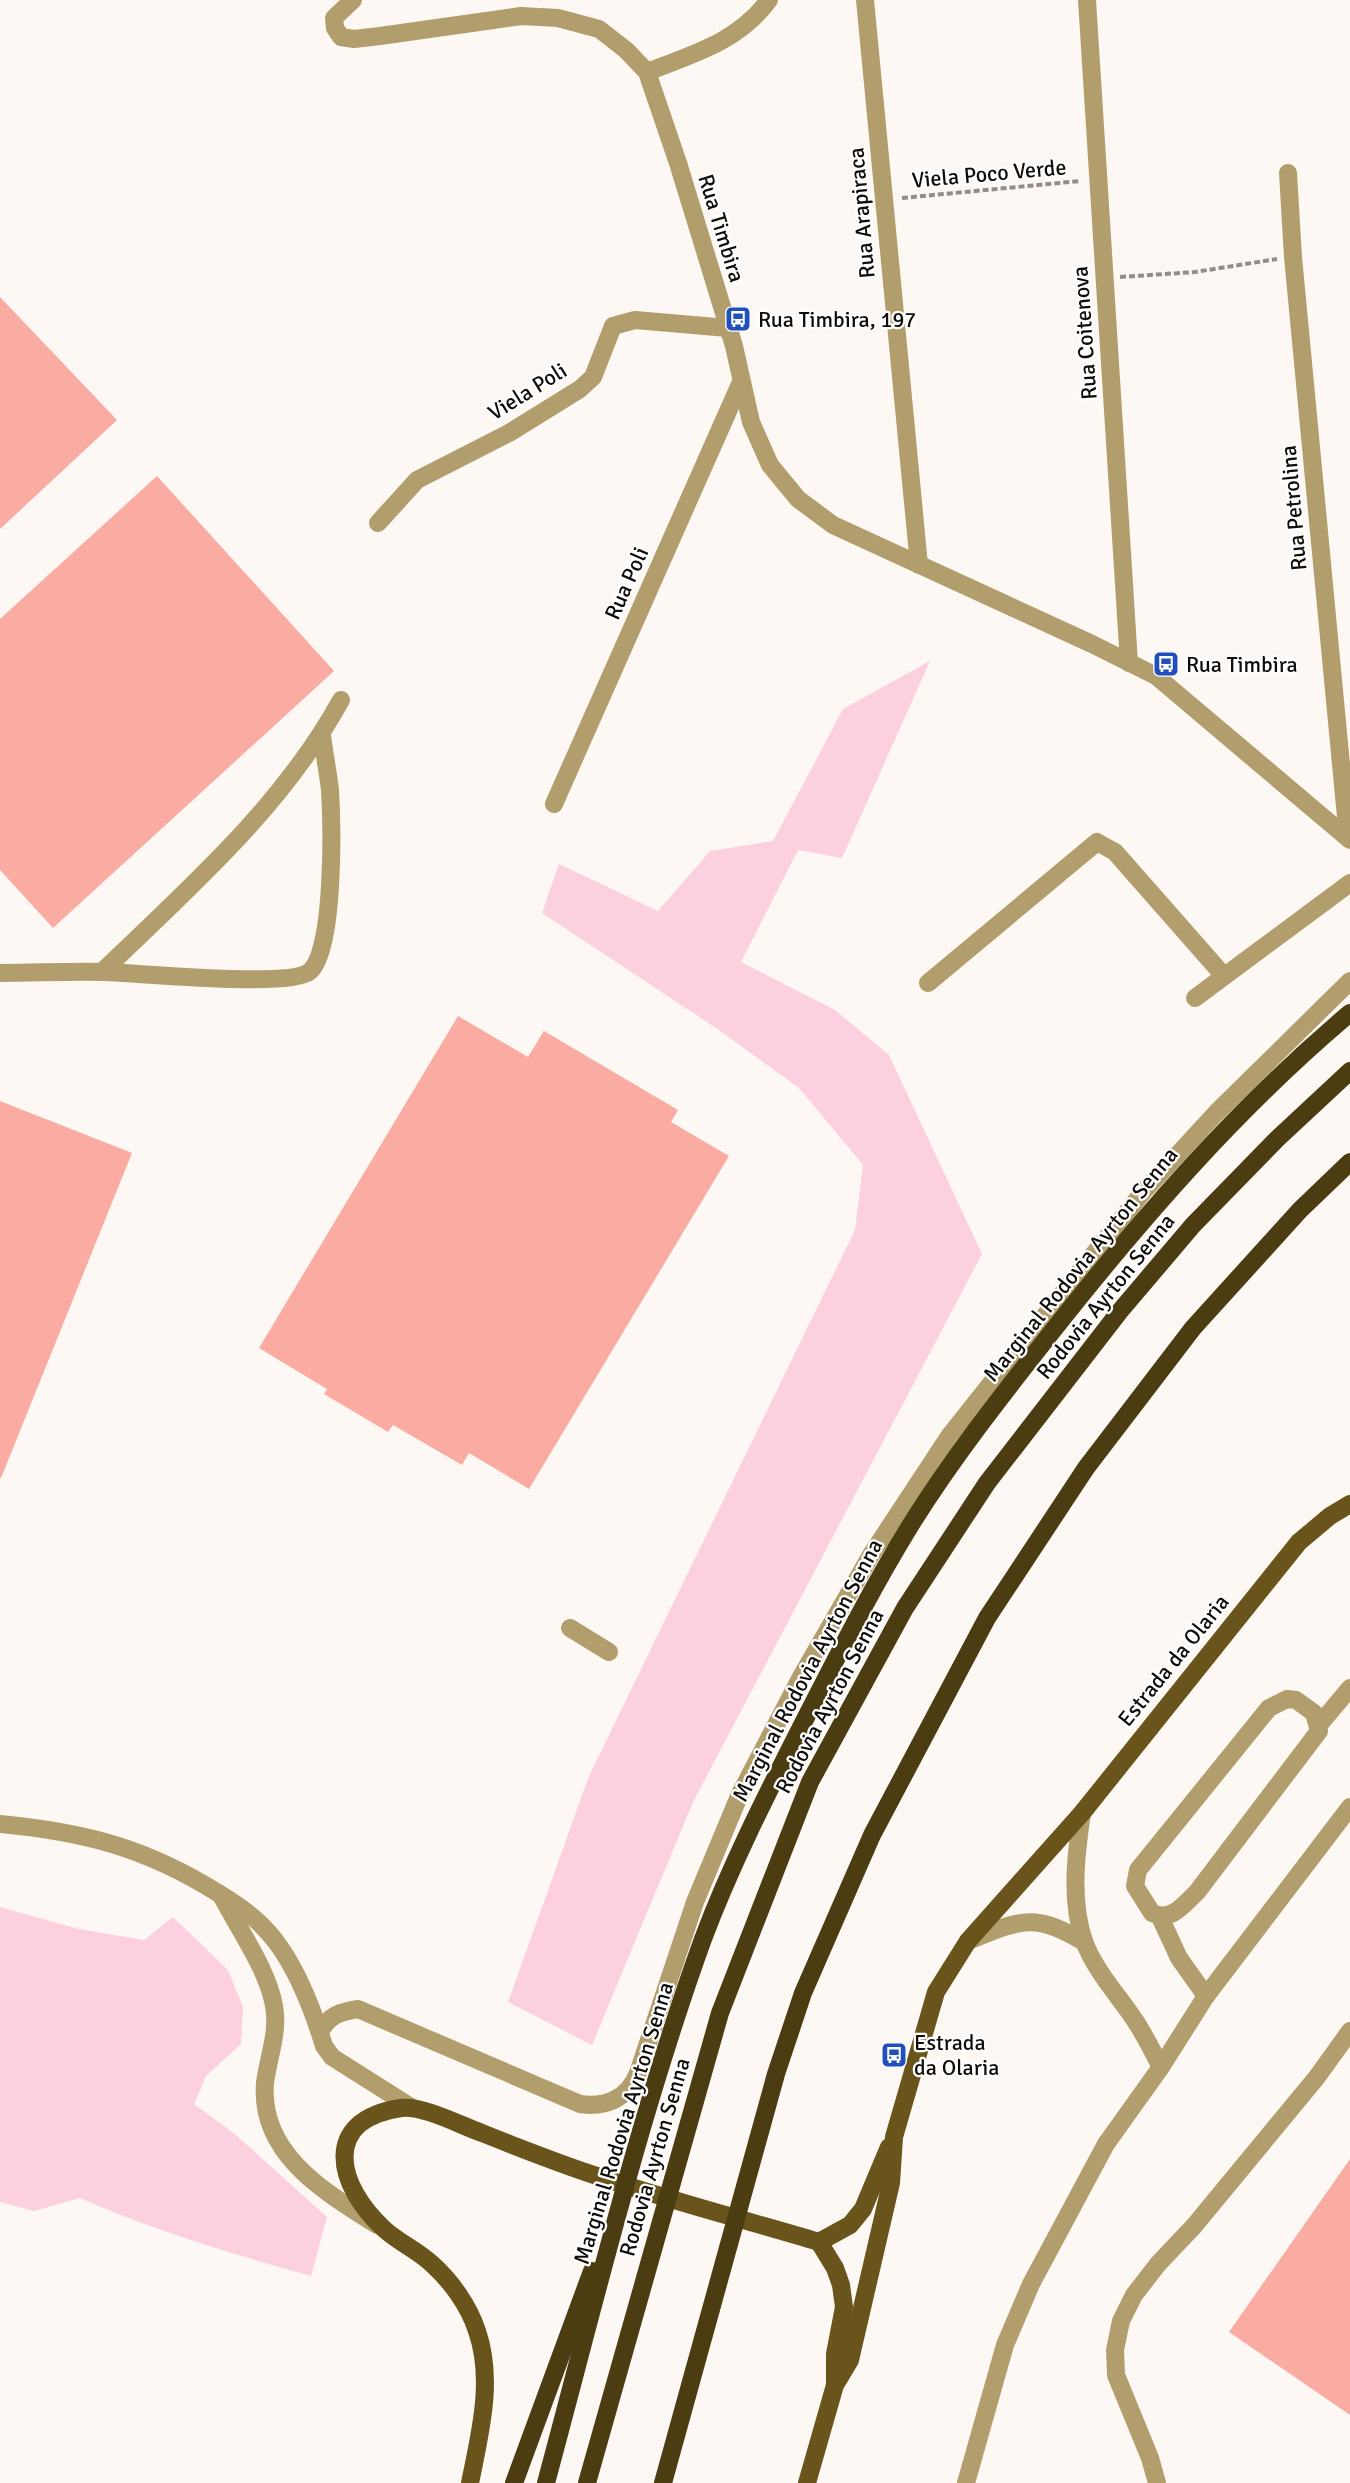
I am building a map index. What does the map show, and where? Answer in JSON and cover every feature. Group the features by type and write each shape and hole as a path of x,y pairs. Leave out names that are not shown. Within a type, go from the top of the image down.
{"highway":[{"name":"Marginal Rodovia Ayrton Senna","path":"546,2483 618,2216 682,2002 728,1878 812,1705 911,1525 968,1442 1086,1288 1216,1138 1296,1059 1350,1013"},
{"name":"Rodovia Ayrton Senna","path":"587,2483 720,2013 810,1782 905,1608 987,1483 1120,1311 1193,1225 1277,1139 1350,1071"},
{"path":"663,2483 776,2074 803,1993 872,1835 987,1618 1086,1468 1193,1328 1300,1210 1350,1162"},
{"path":"514,2483 604,2239 618,2216"}],"main road":[{"name":"Estrada da Olaria","path":"835,2385 835,2354 844,2307 838,2277 819,2241 850,2225 863,2209 894,2137 936,1992 968,1941 1082,1813 1299,1542 1330,1515 1350,1504"},
{"path":"470,2483 484,2412 485,2373 477,2331 463,2302 431,2263 384,2229 354,2195 342,2155 347,2139 373,2115 411,2107 590,2174 819,2241"},
{"name":"Estrada da Olaria","path":"807,2483 835,2385 850,2360 891,2183 894,2137"}],"street":[{"name":"Rua Timbira","path":"354,0 334,18 335,28 341,37 354,39 521,15 558,18 599,29 626,50 647,72 728,328 751,422 770,465 798,499 833,525 1156,676 1349,839"},
{"path":"647,72 718,45 756,17 769,0"},
{"name":"Rua Arapiraca","path":"865,0 919,565"},
{"name":"Rua Coitenova","path":"1087,0 1129,663"},
{"name":"Rua Petrolina","path":"1288,173 1293,257 1349,839"},
{"name":"Viela Poli","path":"378,523 417,480 509,433 580,389 593,376 613,326 635,320 728,328"},
{"name":"Rua Poli","path":"554,804 741,382"},
{"path":"103,971 260,816 322,735 341,700"},
{"path":"0,973 103,971 290,978 308,972 318,962 324,945 329,911 330,790 322,735"},
{"path":"928,983 1097,842 1115,852 1224,976"},
{"path":"1195,998 1350,883"},
{"name":"Marginal Rodovia Ayrton Senna","path":"320,2032 327,2019 335,2014 358,2009 580,2104 610,2103 630,2090 638,2073 694,1902 740,1794 801,1677 871,1555 950,1435 1143,1192 1216,1113 1350,981"},
{"path":"570,1628 609,1652"},
{"path":"1319,1725 1350,1688"},
{"path":"1160,1917 1174,1914 1197,1892 1308,1749 1319,1731 1319,1725 1314,1713 1296,1700 1280,1701 1269,1708 1138,1870 1136,1887 1139,1897 1152,1913 1160,1917 1179,1958 1206,1996"},
{"path":"966,2483 1005,2345 1031,2284 1106,2144 1161,2067 1206,1996 1350,1806"},
{"path":"1082,1813 1075,1856 1077,1909 1084,1942 1118,2000 1136,2021 1161,2067"},
{"path":"0,1824 43,1828 98,1839 163,1861 243,1908 276,1942 295,1971 332,2057 411,2107"},
{"path":"221,1895 266,1980 274,2006 275,2028 264,2096 267,2120 279,2145 306,2175 332,2197 384,2229"},
{"path":"968,1941 1007,1925 1030,1920 1060,1928 1084,1942"},
{"path":"1156,2483 1146,2447 1116,2375 1114,2350 1121,2321 1134,2295 1158,2264 1194,2226 1317,2077 1350,2031"}],"path":[{"name":"Viela Poco Verde","path":"884,200 1098,179"},
{"path":"1104,278 1195,272 1293,257"}],"shaded area":[{"path":"930,661 842,858 798,850 741,962 835,1010 889,1055 982,1254 693,1802 592,2045 508,2002 589,1776 855,1230 863,1165 799,1088 716,1028 542,913 559,864 658,911 710,851 773,841 843,709"},
{"path":"0,1907 79,1929 144,1940 173,1917 228,1970 243,2007 241,2044 206,2076 194,2104 236,2135 327,2217 311,2276 194,2241 80,2198 34,2211 0,2202"}],"building":[{"path":"0,297 117,420 0,529"},
{"path":"157,476 334,671 53,928 0,870 0,619"},
{"path":"458,1016 528,1057 544,1031 678,1110 671,1122 729,1156 529,1489 469,1453 462,1465 393,1425 388,1432 324,1394 327,1389 259,1348"},
{"path":"0,1101 132,1153 1,1478 0,1478"},
{"path":"1350,2159 1350,2415 1229,2332"}],"place":[{"name":"Rua Timbira, 197","path":"738,319"},
{"name":"Rua Timbira","path":"1166,664"},
{"name":"Estrada da Olaria","path":"894,2055"}]}
